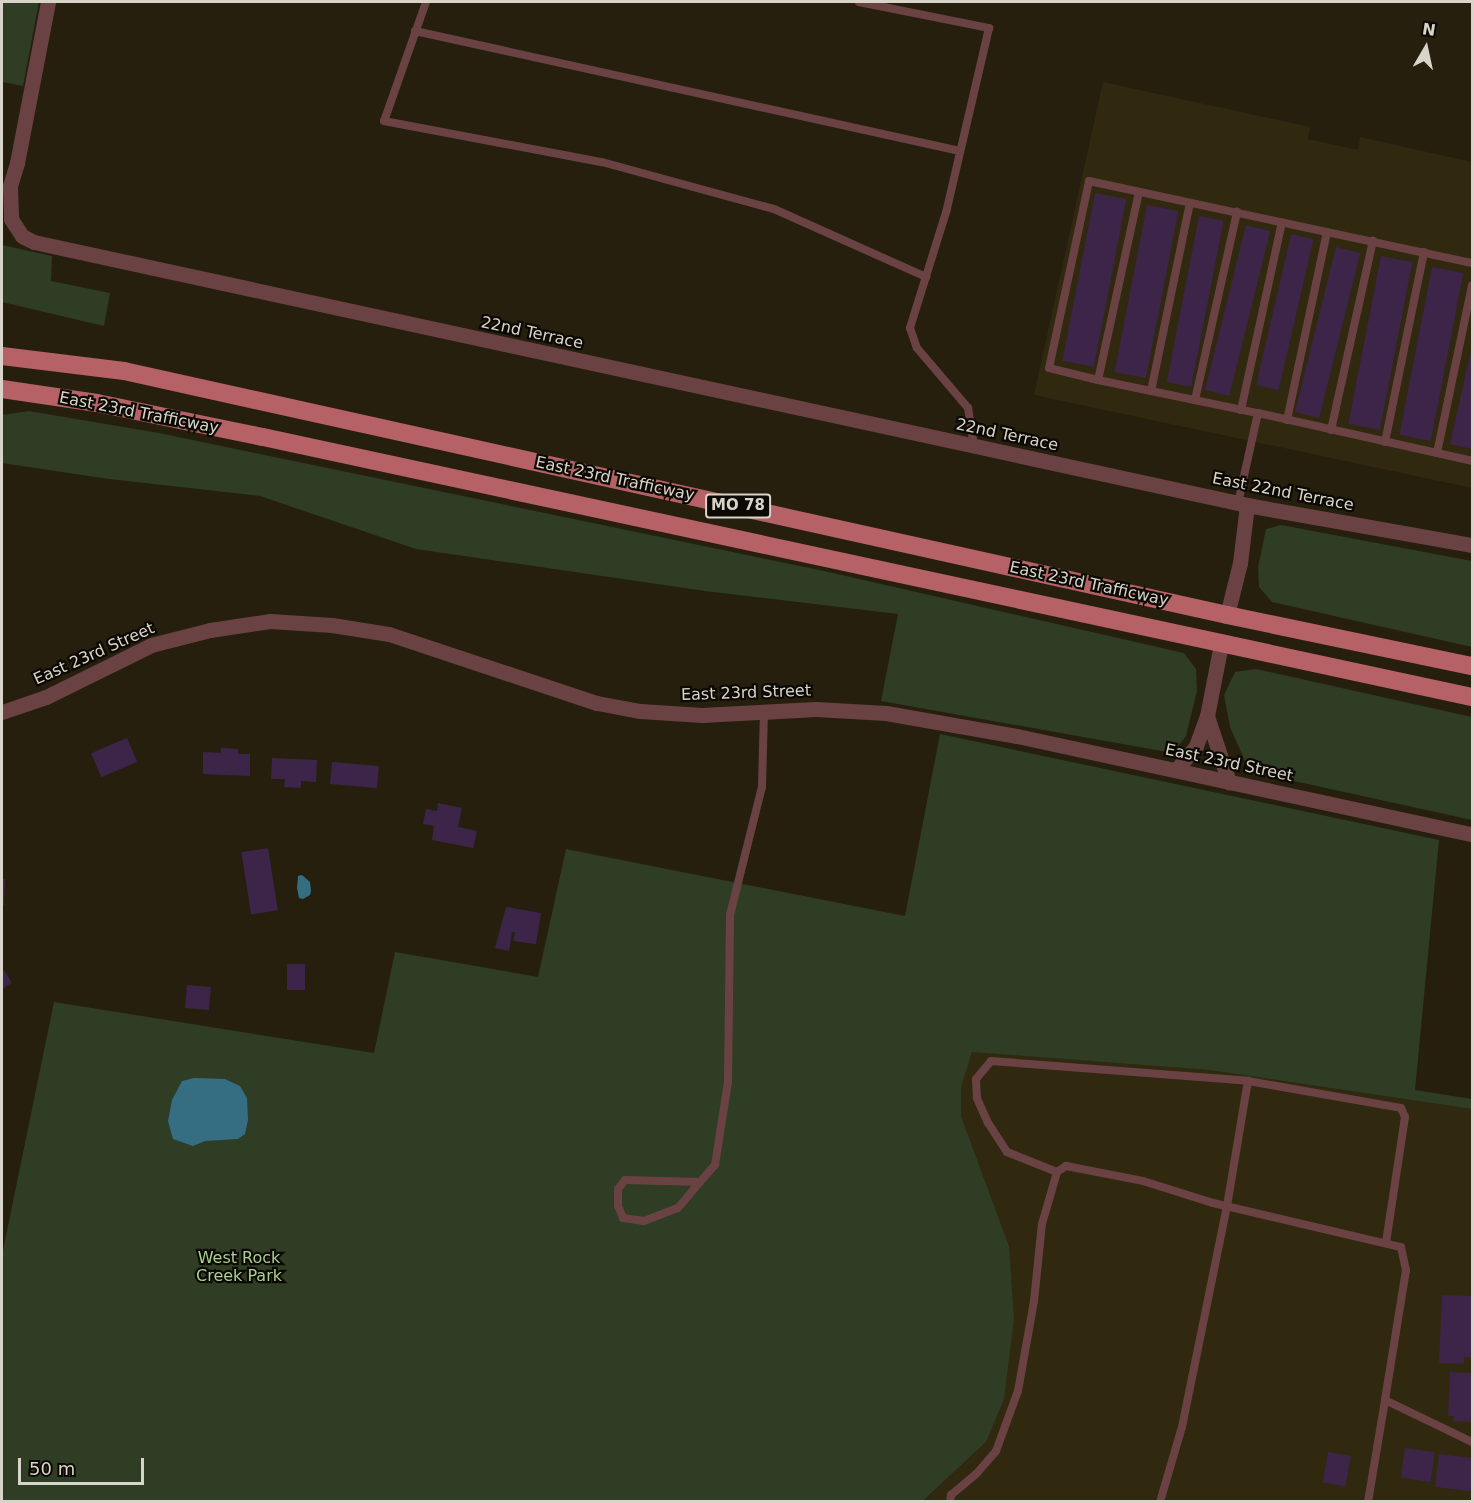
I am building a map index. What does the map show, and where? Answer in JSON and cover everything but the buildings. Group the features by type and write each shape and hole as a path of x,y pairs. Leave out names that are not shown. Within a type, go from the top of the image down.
{"main road":[{"name":"East 23rd Trafficway","path":"2,356 124,371 1227,615 1473,666"},
{"name":"East 23rd Trafficway","path":"2,389 97,403 263,437 1473,698"}],"street":[{"name":"22nd Terrace","path":"48,2 17,163 10,186 6,218 22,236 34,242 1088,471"},
{"name":"East 22nd Terrace","path":"1088,471 1243,504 1473,545"},
{"path":"1227,615 1240,563 1243,504"},
{"name":"East 23rd Street","path":"2,712 46,697 151,645 210,630 270,621 332,625 389,634 597,703 640,711 702,715 816,709 886,713 1017,736 1473,834"},
{"path":"1176,771 1196,746 1207,716 1221,644"},
{"path":"1207,716 1229,782"}],"lane":[{"path":"426,2 384,121 602,162 774,209 926,277"},
{"path":"859,2 988,28 947,209 910,328 917,348 968,408 974,446"},
{"path":"415,32 960,151"},
{"path":"1473,262 1089,181 1049,368 1473,461"},
{"path":"1098,380 1138,192"},
{"path":"1151,391 1190,203"},
{"path":"1195,400 1237,212"},
{"path":"1241,410 1282,222"},
{"path":"1287,420 1327,232"},
{"path":"1331,430 1373,241"},
{"path":"1385,442 1424,252"},
{"path":"1437,453 1473,286"},
{"path":"1243,504 1258,414"},
{"path":"700,1182 625,1180 618,1189 618,1206 623,1218 644,1221 678,1208 715,1166 728,1082 730,915 762,788 764,712"},
{"path":"1057,1172 1007,1152 988,1123 977,1098 976,1079 991,1061 1248,1081 1401,1108 1405,1117 1386,1242"},
{"path":"1160,1502 1182,1427 1227,1206 1248,1081"},
{"path":"950,1502 951,1495 977,1473 996,1451 1018,1391 1034,1301 1042,1224 1057,1172 1066,1166 1143,1180 1227,1206 1401,1247 1406,1270 1368,1502"},
{"path":"1385,1400 1473,1442"}],"shaded area":[{"path":"1103,82 1310,127 1308,139 1358,150 1360,137 1472,162 1472,488 1034,395"},
{"path":"972,1051 1209,1070 1472,1109 1472,1501 923,1502 986,1442 1009,1246 961,1116 961,1087"}],"green space":[{"path":"2,2 39,2 23,86 2,82"},
{"path":"2,245 52,256 51,281 110,293 104,326 2,302"},
{"path":"29,411 159,433 824,571 1184,653 1196,669 1197,691 1186,736 1173,753 881,701 898,614 705,591 416,549 260,496 109,479 2,463 2,415"},
{"path":"1281,525 1472,561 1472,647 1272,602 1259,587 1258,567 1266,529"},
{"path":"1256,669 1472,717 1472,820 1262,774 1245,761 1230,727 1224,695 1235,672"},
{"name":"West Rock Creek Park","path":"940,734 1439,840 1415,1090 1472,1099 1472,1109 1209,1070 972,1052 961,1087 961,1116 1009,1246 1014,1319 1004,1399 986,1442 923,1501 2,1502 2,1255 54,1002 374,1053 395,952 538,977 566,849 905,916"}],"water":[{"path":"302,875 310,882 311,891 310,895 303,899 299,898 297,888 298,876"},
{"path":"194,1078 225,1079 240,1086 247,1098 248,1120 245,1134 238,1139 205,1141 193,1146 173,1139 168,1121 172,1100 182,1081"}]}
